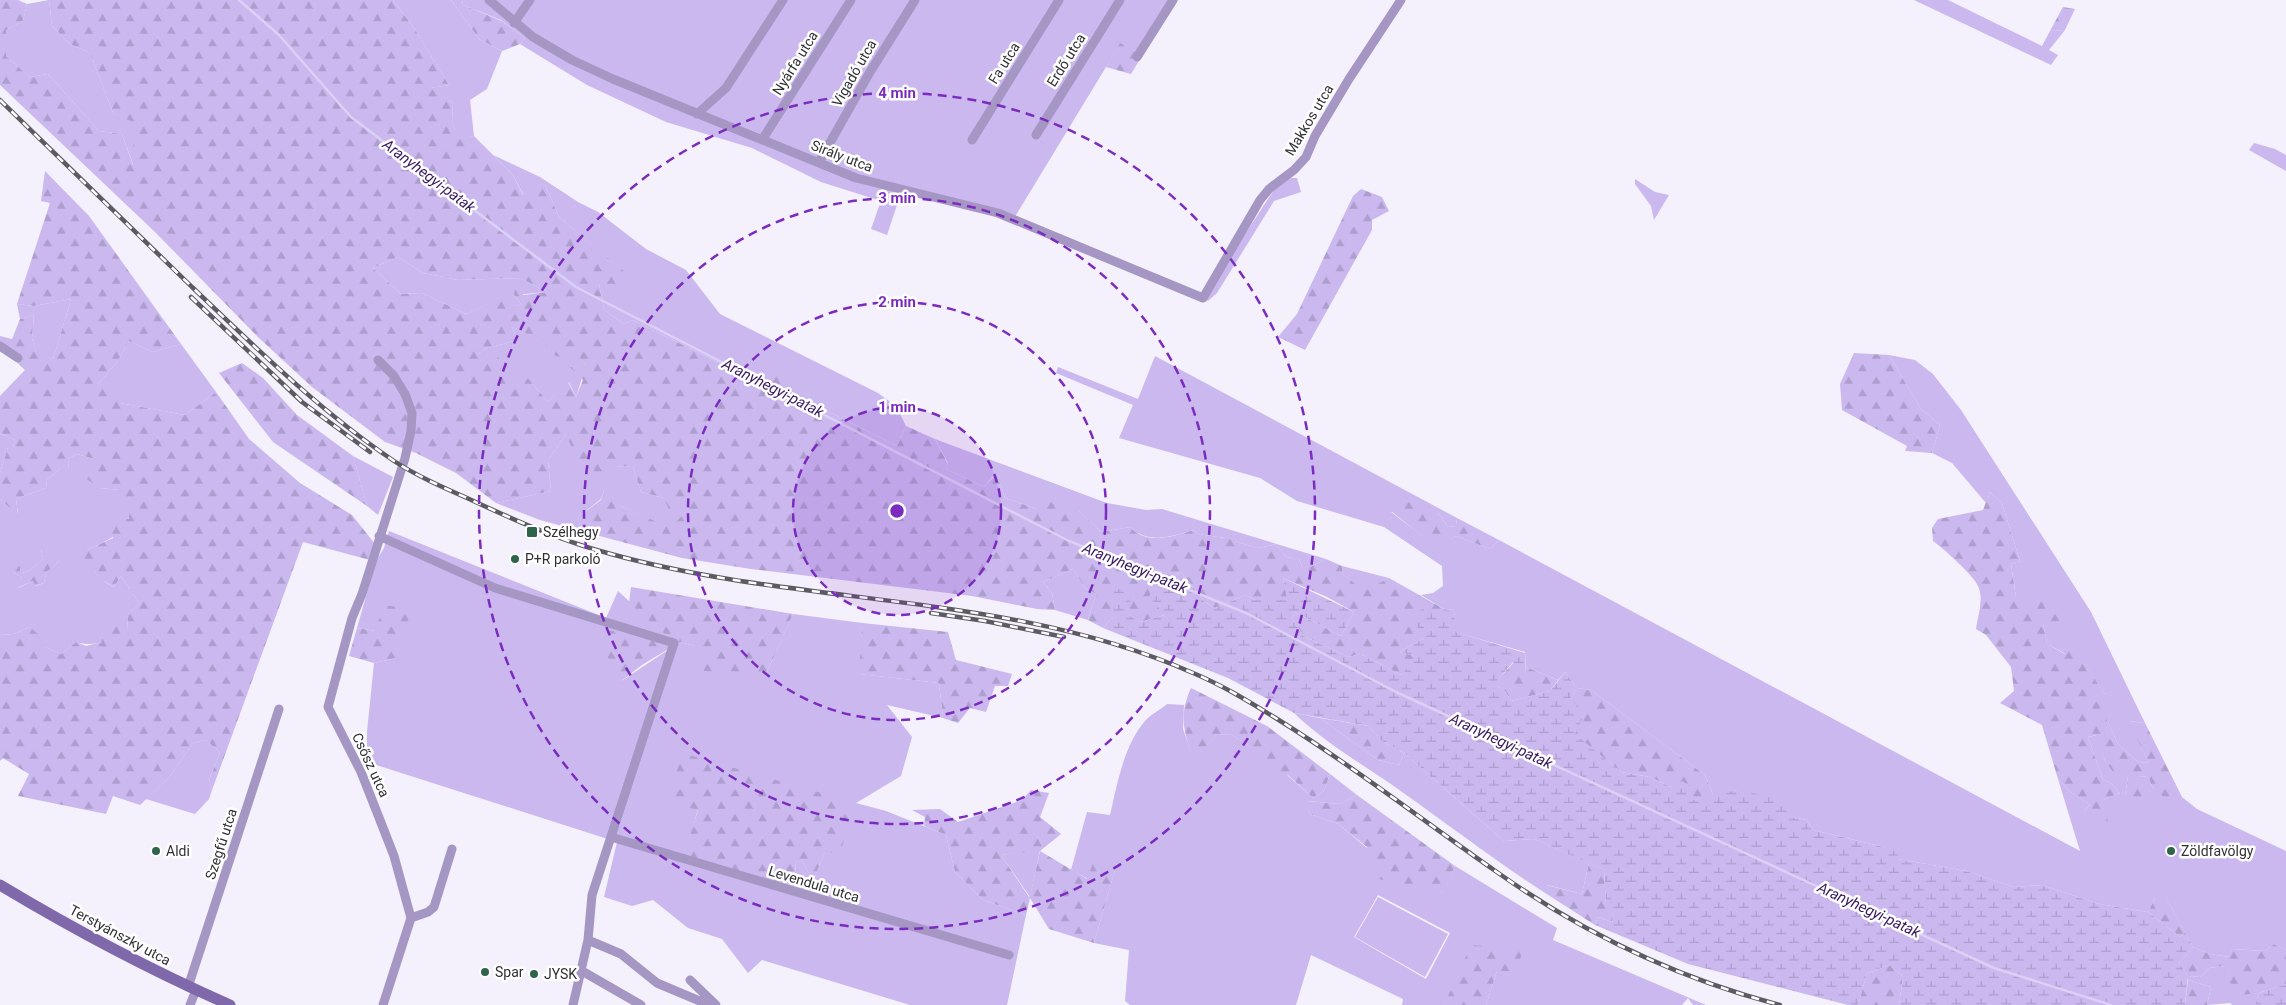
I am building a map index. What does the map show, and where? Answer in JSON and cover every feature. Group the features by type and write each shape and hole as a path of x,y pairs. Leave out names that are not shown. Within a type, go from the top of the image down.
{"main road":[{"name":"Terstyánszky utca","path":"0,885 98,942 230,1005"}],"street":[{"name":"Sirály utca","path":"489,0 532,37 572,60 696,114 856,178 998,213 1203,298"},
{"path":"514,23 530,0"},
{"path":"696,114 726,88 782,0"},
{"name":"Nyárfa utca","path":"762,140 851,0"},
{"name":"Vigadó utca","path":"819,162 870,72 915,0"},
{"name":"Fa utca","path":"972,140 1059,0"},
{"name":"Erdő utca","path":"1036,135 1120,0"},
{"path":"1137,57 1173,0"},
{"name":"Makkos utca","path":"1203,298 1260,200 1269,189 1294,170 1306,157 1315,136 1349,79 1401,0"},
{"path":"0,346 18,358"},
{"name":"Csősz utca","path":"378,360 394,376 405,394 412,414 412,422 405,459 362,594 352,618 328,707 361,772 394,856 411,918"},
{"path":"379,536 495,588 674,643 592,895 588,940 573,1005"},
{"name":"Szegfű utca","path":"190,1005 192,988 279,709"},
{"name":"Levendula utca","path":"611,837 1009,955"},
{"path":"383,1005 411,918 428,912 434,907 452,849"},
{"path":"588,940 621,954 657,983 709,1005"},
{"path":"582,970 642,1005"},
{"path":"690,980 716,1005"}],"green space":[{"path":"0,0 18,0 27,4 23,21 6,30 6,56 30,77 48,74 99,131 122,134 133,165 133,122 113,113 90,53 70,44 52,26 49,0 393,0 414,28 449,85 430,88 453,103 452,123 460,138 474,136 513,175 523,195 534,182 545,185 559,217 631,277 615,286 599,283 604,310 624,324 633,320 759,383 779,374 788,385 783,389 897,446 906,426 935,439 948,464 946,469 984,487 994,476 1000,483 1005,498 1037,509 1045,500 1079,511 1101,532 1130,527 1137,533 1145,536 1161,538 1194,530 1198,534 1225,538 1231,531 1237,542 1258,548 1277,544 1286,557 1299,559 1302,567 1310,567 1326,559 1342,566 1343,574 1364,591 1389,578 1444,609 1445,615 1424,638 1400,652 1418,657 1401,675 1361,654 1348,657 1304,636 1292,619 1295,612 1341,636 1354,612 1327,597 1283,578 1288,601 1255,600 1245,595 1215,608 1205,602 1181,572 1173,576 1130,560 1106,564 1138,579 1142,577 1154,584 1165,615 1140,622 1129,615 1114,589 1113,617 1103,628 1088,620 1096,594 1085,588 1073,569 1043,582 1052,593 1055,610 1037,609 972,596 751,569 682,558 581,531 578,517 601,500 604,490 607,489 622,507 671,528 685,512 671,514 664,498 641,492 633,467 615,466 606,484 580,468 566,434 548,460 551,491 496,503 456,473 416,453 385,442 312,387 259,338 155,232 0,85","holes":["398,257 423,273 458,280 520,278 547,292 524,295 515,289 514,295 521,304 517,306 501,298 466,314 422,293 401,294 373,268","512,327 530,335 521,337 523,346 541,339 548,342 545,348 556,356 571,360 577,354 586,365 570,367 583,380 576,397 568,382 548,402 528,378 506,378 498,357 479,354 485,349 517,340"]},
{"path":"49,0 52,26 70,44 90,53 113,113 133,121 134,167 122,134 99,131 48,74 30,77 6,56 6,30 23,21 27,4"},
{"path":"393,0 451,0 479,39 502,51 487,89 470,100 474,136 460,139 452,123 453,103 429,88 449,85 414,28"},
{"path":"451,0 462,0 463,5 502,21 525,38 520,44 502,51 479,39"},
{"path":"462,0 1178,0 1143,54 1120,44 1013,220 902,190 887,235 871,229 881,201 821,182 752,148 666,122 587,85 520,44 525,38 501,20 463,5"},
{"path":"1914,0 1948,0 2042,46 2050,31 2065,30 2049,50 2058,55 2051,65"},
{"path":"2063,7 2075,9 2065,30 2050,31"},
{"path":"1120,43 1143,54 1131,74 1106,67"},
{"path":"2254,143 2275,149 2286,155 2286,171 2249,150"},
{"path":"493,155 540,177 578,202 598,212 646,249 686,270 720,314 878,393 896,406 906,426 897,446 783,389 759,383 633,320 624,324 604,310 599,283 630,277 559,217 545,185 524,196 513,175"},
{"path":"45,171 89,216 181,344 153,352 129,341 118,361 98,384 112,384 120,403 185,415 216,392 249,439 300,483 352,515 375,544 370,560 303,542 212,790 209,780 220,753 206,740 193,743 168,779 140,805 113,796 106,814 18,796 29,774 3,758 0,761 0,635 14,634 30,627 43,639 43,646 61,654 76,642 86,646 102,642 98,632 112,618 127,632 128,614 140,604 121,576 114,587 100,579 91,567 83,564 87,550 113,538 109,519 129,519 129,512 113,498 120,490 99,488 83,476 94,459 77,454 68,459 69,469 60,469 47,480 46,488 16,499 18,515 0,499 0,473 8,447 13,447 15,440 0,433 0,396 25,370 0,346 0,336 12,339 20,319 34,315 32,338 36,353 53,359 71,299 34,306 17,304 50,203 41,201"},
{"path":"1291,178 1297,178 1301,192 1274,201 1217,293 1208,301 1203,298 1276,187"},
{"path":"1635,179 1655,192 1669,195 1654,220 1651,206 1635,184"},
{"path":"1361,189 1382,197 1389,211 1372,220 1372,230 1305,350 1278,337 1297,314 1353,196"},
{"path":"398,257 423,273 458,280 520,278 547,292 514,295 521,304 517,306 500,299 466,314 422,293 401,294 373,268"},
{"path":"71,299 53,359 36,354 32,338 34,315 20,319 17,304 34,306"},
{"path":"512,327 577,353 586,365 576,397 569,382 548,402 528,378 506,378 479,354 485,349 517,340"},
{"path":"129,341 153,352 181,344 216,392 185,415 120,403 98,384 118,361"},
{"path":"1854,353 1889,355 1921,409 1940,425 1932,453 1905,451 1907,446 1842,410 1840,384"},
{"path":"1889,355 1915,360 1933,374 1961,410 2091,612 2145,723 2130,721 2149,763 2138,762 2118,744 2107,720 2107,697 2062,632 2066,654 2047,644 2043,623 2016,597 2011,564 2020,561 2002,503 1990,492 1986,503 1952,463 1932,453 1940,425 1921,409"},
{"path":"1155,356 1457,518 1456,526 1448,527 1439,514 1427,511 1391,512 1436,546 1456,536 1490,549 1499,540 2080,851 2058,779 2072,793 2090,805 2083,812 2103,800 2120,793 2111,783 2103,780 2088,737 2097,735 2105,761 2128,776 2125,796 2138,776 2148,777 2153,788 2181,801 2182,797 2197,809 2286,851 2286,950 2274,944 2265,951 2232,949 2230,957 2210,954 2193,947 2166,898 2155,898 2148,912 2099,904 2042,885 2014,887 1966,871 1898,859 1884,847 1813,830 1807,820 1792,817 1737,790 1714,797 1705,775 1591,690 1577,688 1565,672 1558,680 1526,667 1525,652 1455,632 1454,610 1444,609 1421,595 1433,593 1443,586 1442,566 1384,527 1297,501 1260,478 1119,438 1133,405 1056,373 1058,367 1138,399"},
{"path":"242,363 263,378 297,415 353,456 367,506 273,442 219,373"},
{"path":"0,433 15,440 13,447 8,447 0,473"},
{"path":"566,434 615,466 633,467 641,492 664,498 685,512 671,529 622,507 604,490 601,499 578,517 581,531 540,520 496,503 551,491 548,460"},
{"path":"935,439 1107,503 1146,510 1162,509 1277,544 1258,548 1237,542 1231,532 1225,538 1198,534 1194,530 1161,538 1145,536 1137,533 1130,527 1101,532 1079,511 1037,509 1005,498 1000,483 993,476 984,487 946,469 948,463"},
{"path":"77,454 94,459 99,488 120,490 127,504 129,519 126,525 114,536 87,550 95,573 114,587 121,576 140,604 128,614 127,633 96,643 83,644 76,642 61,654 43,646 30,627 14,634 0,635 0,499 18,514 16,499 46,488 47,480 60,469 69,469 68,459","holes":["41,549 59,561 46,573 44,583 36,586 33,581 18,588 22,578 13,572 20,567 20,574 30,570 43,559"]},
{"path":"353,456 393,477 378,515 367,506"},
{"path":"1990,492 2002,503 2020,561 2011,564 2016,597 2064,606 2067,621 2043,623 2047,644 2065,654 2057,640 2062,631 2107,697 2107,720 2118,744 2138,762 2149,763 2129,721 2145,723 2182,797 2181,801 2171,803 2153,788 2148,777 2138,776 2143,799 2130,804 2125,796 2128,776 2114,773 2105,761 2096,735 2088,737 2103,780 2111,783 2120,793 2103,800 2108,822 2083,812 2090,805 2072,793 2058,779 2042,725 2000,703 2014,691 2011,667 1986,635 1976,629 1981,601 1978,586 1965,569 1933,541 1932,528 1938,519 1983,510"},
{"path":"1409,502 1439,514 1448,527 1456,526 1457,518 1499,540 1490,549 1456,536 1436,547 1391,511"},
{"path":"389,531 606,618 618,591 669,638 620,682 680,642 695,646 765,677 793,614 862,623 860,674 939,683 943,718 887,705 912,737 901,776 856,803 886,811 946,835 955,872 983,900 1026,915 1007,1005 910,1005 762,960 748,973 722,939 688,928 653,900 632,906 604,897 617,842 367,762 367,732 374,663 396,658 376,631 357,628 376,561 384,548","holes":["698,809 825,852 813,881 801,859 796,859 794,893 683,862"]},
{"path":"1277,544 1326,559 1310,567 1302,567 1299,559 1286,557"},
{"path":"41,549 50,549 59,561 46,573 44,583 35,586 33,581 17,588 22,578 13,572 17,565 20,567 20,574 30,570 43,559"},
{"path":"1130,560 1173,576 1181,572 1205,602 1215,608 1245,595 1255,600 1287,600 1283,578 1354,612 1341,636 1295,612 1292,619 1304,636 1348,657 1361,654 1401,675 1417,657 1400,652 1424,638 1413,621 1422,608 1444,615 1444,609 1454,610 1456,632 1525,653 1526,674 1522,677 1513,662 1497,681 1497,686 1505,691 1511,701 1550,691 1565,672 1577,688 1570,699 1585,713 1575,734 1621,772 1650,777 1673,788 1682,781 1693,787 1693,800 1737,790 1782,799 1792,817 1807,820 1813,830 1884,847 1897,852 1898,859 1966,871 2014,887 2042,885 2099,904 2148,912 2180,937 2185,932 2193,947 2179,963 2188,976 2185,1005 1899,1005 1903,977 1890,965 1867,973 1858,1005 1848,1005 1688,964 1595,925 1598,917 1612,922 1614,915 1606,907 1604,870 1534,839 1504,841 1404,753 1380,740 1369,726 1294,713 1228,678 1103,628 1113,617 1113,589 1131,591 1129,615 1140,622 1165,615 1149,597 1154,584 1143,577 1138,579 1105,564"},
{"path":"1342,566 1389,578 1364,592 1343,574"},
{"path":"1073,569 1085,588 1096,594 1088,620 1055,610 1052,593 1043,582"},
{"path":"631,587 793,614 765,677 704,671 695,646 680,642 642,665 620,682 594,629 668,637 629,603"},
{"path":"383,605 412,609 396,658 374,663 349,656 357,628 376,631"},
{"path":"862,623 948,632 956,660 1012,674 1008,686 995,686 986,712 970,708 958,723 943,718 939,683 859,674"},
{"path":"1514,662 1526,674 1526,667 1558,680 1550,691 1511,701 1505,691 1497,686 1497,681"},
{"path":"1191,688 1267,726 1330,774 1324,791 1313,798 1288,775 1278,779 1273,773 1276,766 1231,734 1216,735 1194,760 1187,741 1184,724 1185,708"},
{"path":"1577,688 1591,690 1705,775 1714,797 1693,800 1650,777 1621,772 1574,734 1570,699"},
{"path":"1167,704 1184,705 1183,729 1194,759 1216,735 1231,734 1277,766 1313,798 1324,791 1330,774 1357,795 1340,804 1308,801 1310,814 1338,824 1367,848 1443,893 1455,866 1557,928 1553,940 1706,1005 1693,1005 1688,998 1682,1005 1486,1005 1497,971 1524,950 1453,988 1444,1005 1402,1005 1403,999 1311,955 1296,1005 1130,1005 1125,1001 1129,950 1094,943 1117,863 1088,879 1071,870 1087,812 1110,815 1122,766 1132,742 1145,721","holes":["1378,895 1450,933 1426,979 1354,937"]},
{"path":"1294,713 1320,718 1378,760 1399,765 1404,753 1504,841 1534,839 1589,863 1582,894 1547,885 1542,891 1333,745"},
{"path":"1320,718 1369,726 1380,740 1404,753 1399,765 1378,760"},
{"path":"206,740 220,753 209,780 212,790 209,799 195,814 146,799 168,779 193,743"},
{"path":"682,753 856,803 840,853 825,852 813,881 801,859 796,859 794,894 682,861 698,810 668,802"},
{"path":"1031,790 1049,793 1040,817 1061,834 1040,851 1087,879 1093,863 1117,863 1094,943 1049,929 1030,898 1026,915 983,900 955,872 946,835 924,826 925,817 912,810 940,809 958,822 1022,800","holes":["1040,851 1029,897 1001,855"]},
{"path":"1357,795 1455,866 1444,893 1374,878 1367,847 1338,824 1310,814 1307,801 1340,804"},
{"path":"1040,850 1030,897 1001,855"},
{"path":"1589,863 1604,870 1606,906 1614,915 1612,922 1598,917 1595,925 1542,891 1546,885 1582,894"},
{"path":"1378,897 1448,934 1425,977 1355,937"},
{"path":"2155,898 2166,898 2185,932 2180,937 2148,912"},
{"path":"2274,944 2286,950 2286,984 2259,993 2240,995 2224,976 2224,966 2209,968 2200,977 2188,976 2179,963 2193,947 2210,954 2229,957 2232,949 2265,951"},
{"path":"1471,945 1524,949 1515,971 1497,971 1486,1005 1444,1005"},
{"path":"1890,965 1903,977 1899,1005 1858,1005 1867,973"},
{"path":"2225,966 2240,994 2259,993 2255,1005 2232,1005 2230,1003 2207,1005 2211,987 2188,980 2188,976 2200,977 2209,968"},
{"path":"2188,980 2211,987 2207,1005 2185,1005"},
{"path":"2286,984 2286,1005 2255,1005 2259,993"}],"waterway":[{"name":"Aranyhegyi-patak","path":"239,0 279,35 351,117 576,287 1069,541 1246,613 1396,692 1994,968 2111,1005"}],"railway":[{"path":"0,100 192,287 289,378 367,442 394,461 421,476 538,529 574,543 611,554 684,571 757,583 978,613 1051,627 1122,647 1193,673 1235,694 1302,735 1494,870 1595,933 1667,967 1741,994 1780,1005"},
{"path":"191,297 302,402 370,452"},
{"path":"931,613 985,621 1064,637"}],"place":[{"name":"Szélhegy","path":"532,532"},
{"name":"P+R parkoló","path":"515,559"},
{"name":"Aldi","path":"156,851"},
{"name":"Zöldfavölgy","path":"2171,851"},
{"name":"Spar","path":"485,972"},
{"name":"JYSK","path":"534,974"}]}
